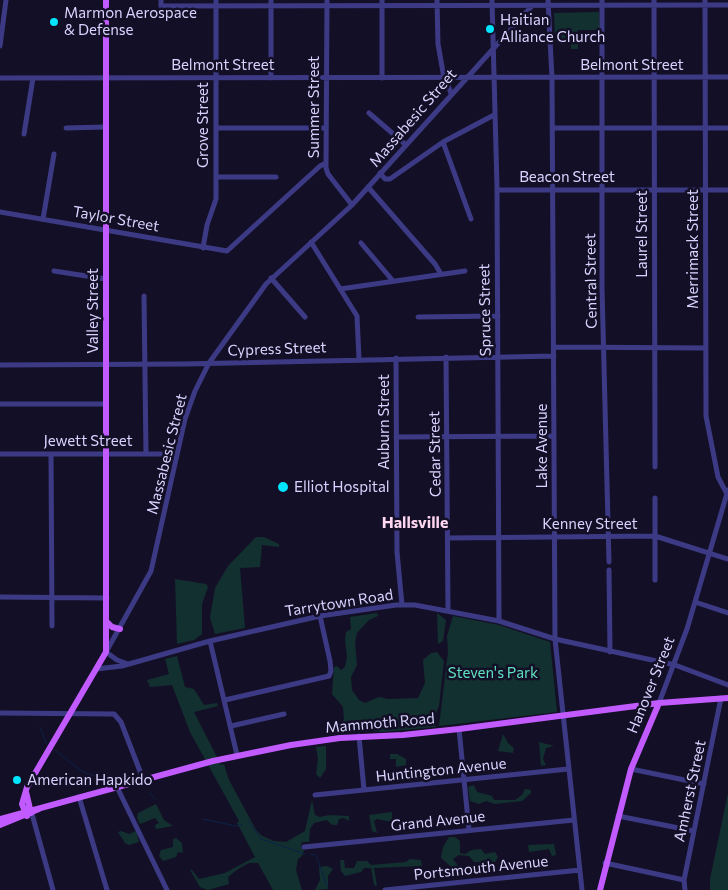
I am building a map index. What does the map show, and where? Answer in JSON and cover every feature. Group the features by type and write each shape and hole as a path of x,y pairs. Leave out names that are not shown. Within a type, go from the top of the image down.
{"main road":[{"name":"Valley Street","path":"106,0 106,652"},
{"path":"107,622 112,627 120,629"},
{"name":"Massabesic Street","path":"29,814 26,792 69,713 106,652"},
{"name":"Mammoth Road","path":"0,825 40,809 117,786 237,755 291,745 359,736 403,735 458,729 659,702 725,698"},
{"name":"Hanover Street","path":"600,890 605,864 631,769 659,702"},
{"name":"Mammoth Road","path":"0,819 29,814"}],"street":[{"path":"161,0 161,6 216,7 531,7 603,3 706,3 728,5"},
{"name":"Grove Street","path":"203,248 209,220 216,203 216,0"},
{"path":"271,0 272,78"},
{"name":"Summer Street","path":"327,0 326,164 328,174 352,205"},
{"path":"382,0 382,78"},
{"path":"437,0 438,44 445,78 452,93"},
{"name":"Spruce Street","path":"492,0 497,190 499,620"},
{"name":"Lake Avenue","path":"548,0 552,78 556,639 582,890"},
{"name":"Central Street","path":"603,3 602,190 609,562"},
{"name":"Laurel Street","path":"654,3 655,467"},
{"name":"Merrimack Street","path":"706,3 707,422 718,477 727,492"},
{"path":"0,46 4,4"},
{"name":"Massabesic Street","path":"106,652 151,570 176,454 188,409 208,364 257,294 352,205 492,47 531,7"},
{"name":"Belmont Street","path":"0,78 728,77"},
{"path":"24,134 33,78"},
{"path":"369,113 406,145"},
{"path":"380,174 385,179 390,179 443,142 494,115"},
{"path":"66,128 105,127"},
{"path":"216,128 326,128"},
{"path":"552,128 728,128"},
{"path":"443,142 471,219"},
{"path":"43,219 54,154"},
{"name":"Taylor Street","path":"0,212 227,251 319,166 326,164"},
{"path":"216,177 276,177"},
{"path":"368,188 435,264 440,274"},
{"name":"Beacon Street","path":"497,190 728,190"},
{"path":"311,242 357,316 359,358"},
{"path":"361,244 393,281"},
{"path":"54,271 106,279"},
{"path":"340,289 465,271"},
{"path":"272,278 305,317"},
{"path":"144,296 146,454"},
{"path":"418,317 498,316"},
{"path":"554,347 706,348"},
{"name":"Cypress Street","path":"0,364 208,364 359,358 554,356"},
{"name":"Cedar Street","path":"446,357 448,610"},
{"name":"Auburn Street","path":"396,358 397,552 402,605"},
{"path":"0,404 106,404"},
{"path":"396,437 554,436"},
{"name":"Jewett Street","path":"0,454 176,454"},
{"path":"51,454 52,626"},
{"name":"Hanover Street","path":"659,702 675,666 727,492"},
{"path":"655,498 655,580"},
{"name":"Kenney Street","path":"448,538 655,536 728,559"},
{"path":"609,570 610,652"},
{"path":"0,597 107,598"},
{"path":"695,602 728,613"},
{"name":"Tarrytown Road","path":"96,669 128,664 210,641 320,616 402,605 448,610 499,620 556,639 675,666 728,685"},
{"path":"225,700 326,677 330,674 330,660 320,616"},
{"path":"210,641 237,755"},
{"path":"106,652 121,662 128,664"},
{"name":"Amherst Street","path":"685,890 684,880 694,831 725,698"},
{"path":"0,713 109,714 119,717 143,780"},
{"path":"231,726 284,714"},
{"path":"458,729 469,830"},
{"path":"359,736 364,790"},
{"name":"Huntington Avenue","path":"315,795 568,769"},
{"path":"631,769 704,784"},
{"path":"117,786 167,890"},
{"path":"79,797 107,890"},
{"path":"29,814 53,890"},
{"path":"618,816 694,831"},
{"name":"Grand Avenue","path":"304,847 574,820"},
{"path":"605,864 684,880"},
{"name":"Portsmouth Avenue","path":"385,890 434,888 580,870"}],"green space":[{"path":"599,12 600,30 578,30 578,49 571,49 571,41 555,41 554,13"},
{"path":"256,537 264,537 279,544 279,547 262,545 260,567 240,568 245,628 215,634 210,618 215,588 228,566"},
{"path":"175,579 206,584 208,587 202,604 202,634 194,640 177,644"},
{"path":"377,613 378,616 369,620 357,633 355,642 357,665 351,677 352,690 359,700 365,703 379,697 388,699 418,698 425,683 423,660 431,653 437,652 444,661 439,706 434,718 436,727 382,732 364,730 343,732 341,724 344,719 343,707 332,694 334,667 337,666 341,670 345,667 347,657 345,640 346,632 351,629 350,617"},
{"path":"437,613 446,620 443,641 438,644"},
{"name":"Steven's Park","path":"453,616 499,625 550,642 557,712 439,726 448,652 447,636"},
{"path":"177,656 185,687 194,689 204,705 217,703 218,706 194,712 221,765 224,764 229,780 256,830 262,836 274,841 286,842 305,831 312,800 315,815 320,817 329,815 349,816 349,821 344,818 339,819 337,825 332,825 327,820 314,823 310,829 309,842 302,842 301,847 304,850 302,856 298,859 296,870 302,890 273,890 258,863 249,863 238,869 228,877 229,884 208,890 200,887 190,870 199,879 225,873 255,857 237,823 239,821 190,732 172,685 150,687 147,680 169,674 165,659"},
{"path":"503,734 508,743 514,748 513,753 498,751"},
{"path":"539,742 554,746 546,748 543,759 546,765 541,766"},
{"path":"326,746 326,769 320,778 316,774 318,759 316,747"},
{"path":"390,754 397,754 406,759 406,765 396,767 396,759 390,759"},
{"path":"474,785 477,792 492,796 494,800 515,800 522,795 525,789 531,790 531,793 522,801 495,804 486,801 479,804 470,801 468,787"},
{"path":"728,793 728,890 710,890 710,879"},
{"path":"156,804 164,820 173,826 156,829 155,825 159,823 155,818 140,824 137,818 138,813"},
{"path":"392,812 392,822 377,819 374,821 377,833 372,831 369,815"},
{"path":"121,831 129,834 136,831 139,842 129,845 125,843 118,832"},
{"path":"449,837 455,837 460,841 460,853 465,854 472,850 481,849 485,854 495,852 498,857 495,862 474,862 469,856 459,855 453,859 458,866 457,872 441,858 443,847"},
{"path":"176,838 182,843 183,853 178,852 176,857 163,861 159,856 161,850 173,847 173,839"},
{"path":"554,844 556,855 552,856 549,849 529,852 528,845"},
{"path":"410,859 421,860 422,866 374,868 377,886 374,885 371,868 364,868 361,872 345,876 341,871 340,860 344,860 345,868 354,868 357,861 367,861 371,865 406,862"},
{"path":"327,866 333,869 328,876 328,889 315,890 320,880 319,867"}],"waterway":[{"path":"40,727 46,743"},
{"path":"55,750 81,771 97,777"},
{"path":"150,793 155,799"},
{"path":"203,819 236,826 242,825"},
{"path":"248,821 261,839 305,854"},
{"path":"311,854 316,855 327,886"}],"place":[{"name":"Marmon Aerospace & Defense","path":"54,22"},
{"name":"Haitian Alliance Church","path":"490,29"},
{"name":"Elliot Hospital","path":"283,487"},
{"name":"American Hapkido","path":"17,780"}],"district":[{"name":"Hallsville","path":"415,523"}]}
